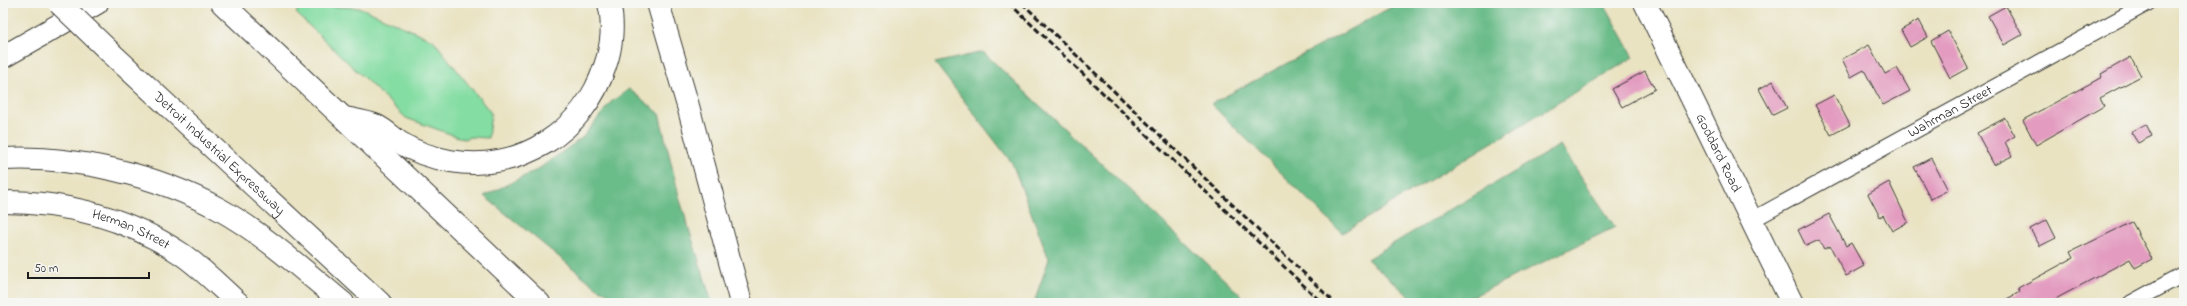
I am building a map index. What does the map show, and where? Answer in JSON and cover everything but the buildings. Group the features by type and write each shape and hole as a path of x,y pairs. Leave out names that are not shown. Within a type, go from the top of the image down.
{"main road":[{"name":"Detroit Industrial Expressway","path":"59,3 380,303"},
{"path":"3,57 97,3"},
{"path":"222,3 539,303"},
{"path":"344,118 377,126 401,143 425,154 449,161 493,162 519,157 541,147 561,133 590,101 600,82 609,55 612,29 609,3"},
{"path":"658,3 686,99 740,303"},
{"name":"Goddard Road","path":"1645,3 1792,303"},
{"path":"3,159 75,162 120,172 165,185 219,209 263,238 342,303"},
{"name":"Herman Street","path":"3,202 44,204 87,212 122,223 149,235 180,254 238,303"}],"street":[{"name":"Wahrman Street","path":"1752,220 2148,3"},
{"path":"2131,303 2184,274"}],"green space":[{"path":"1399,3 1604,3 1634,57 1342,233 1211,104"},
{"path":"301,5 361,8 433,40 491,113 488,138 470,137 464,139 406,118 296,13"},
{"path":"983,52 1249,303 1034,303 1049,259 1012,163 935,63"},
{"path":"629,89 659,113 680,200 712,303 624,303 596,287 484,196 537,170 583,137 611,102"},
{"path":"1560,145 1615,227 1459,303 1417,303 1367,259"}],"railway":[{"path":"1009,3 1322,303"},
{"path":"1022,3 1335,303"}]}
